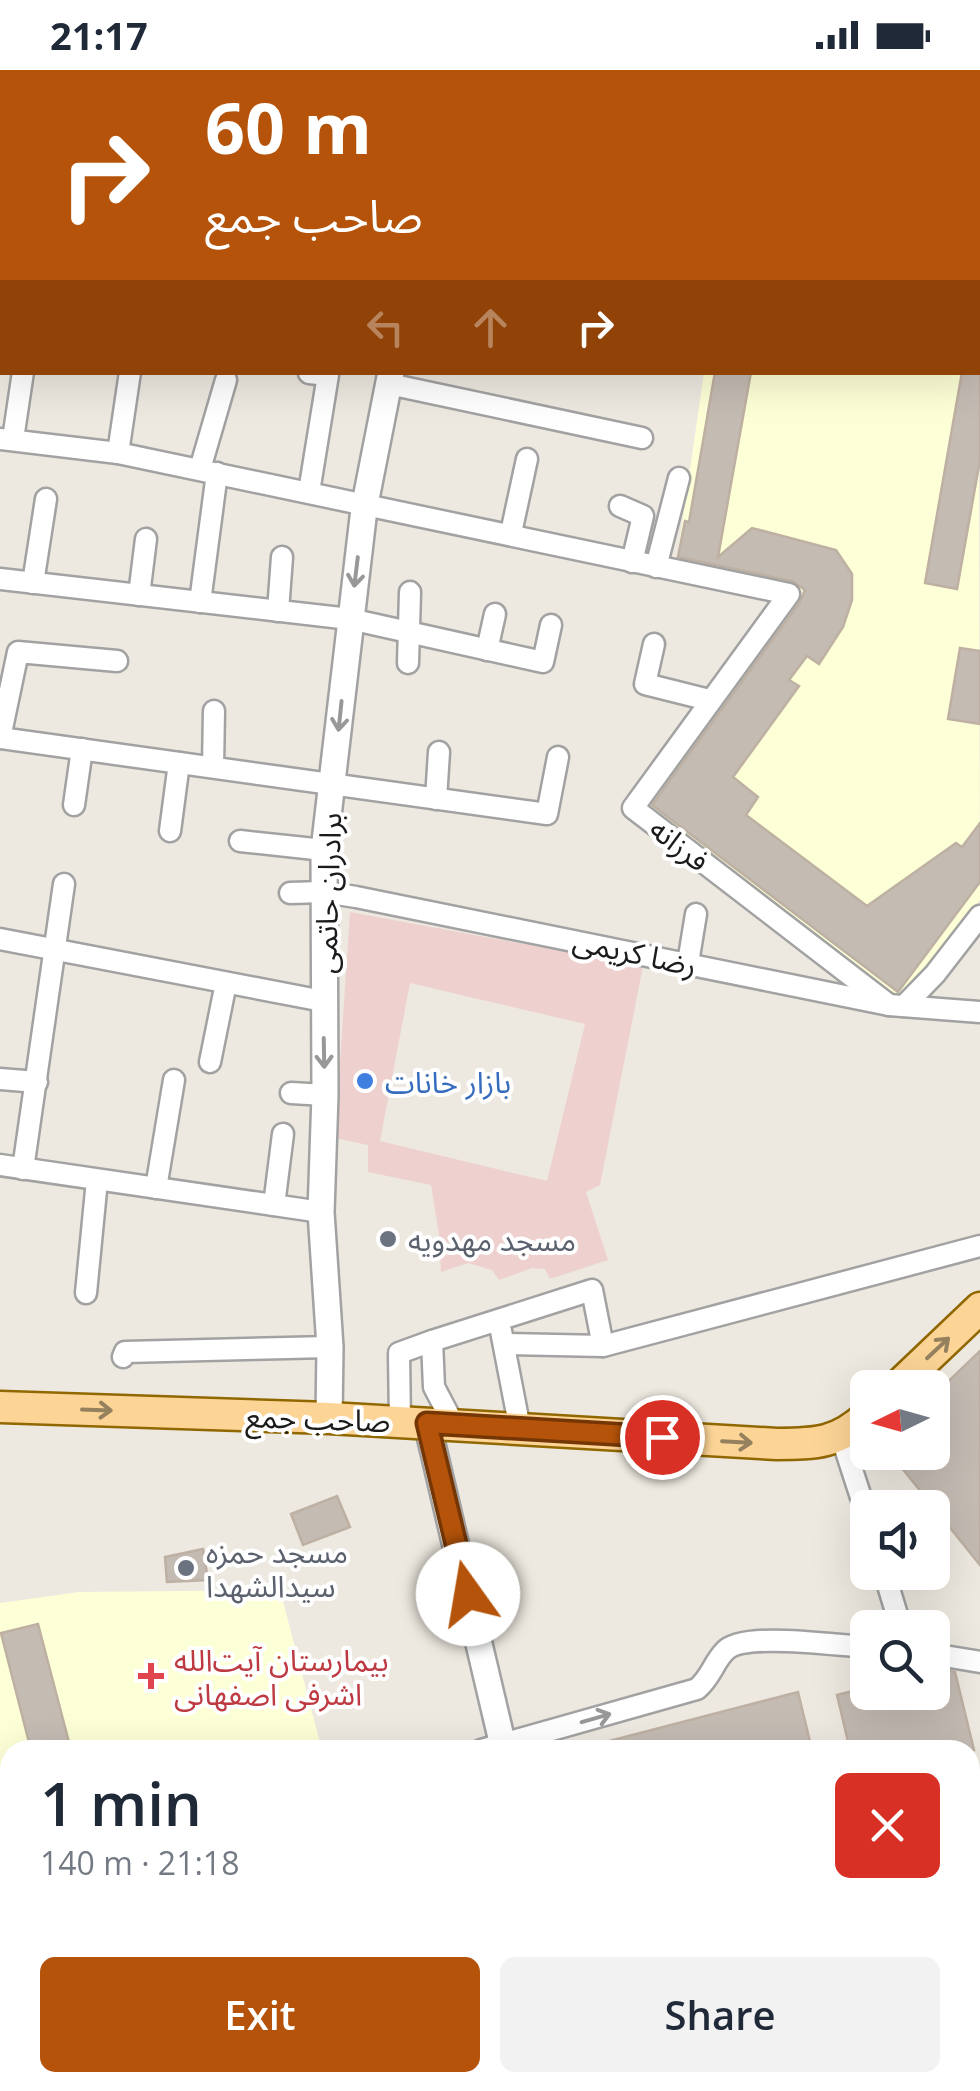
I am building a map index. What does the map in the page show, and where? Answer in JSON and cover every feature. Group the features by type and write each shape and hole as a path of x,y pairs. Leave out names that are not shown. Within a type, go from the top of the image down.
{"main road":[{"path":"915,1370 980,1308"},
{"name":"صاحب جمع","path":"0,1407 330,1418 777,1444 821,1442 842,1436"},
{"path":"842,1436 850,1429"}],"street":[{"path":"22,375 7,439 118,453 511,533 656,567 680,478"},
{"path":"118,453 130,375"},
{"path":"309,492 328,375"},
{"path":"390,378 642,438"},
{"name":"برادران حاتمی","path":"330,1418 330,1346 321,1212 325,1094 324,850 365,504 390,378"},
{"path":"200,602 208,471 226,380"},
{"path":"511,533 527,459"},
{"path":"33,583 46,499"},
{"path":"620,506 642,516 632,562"},
{"path":"139,595 146,539"},
{"path":"278,611 282,557"},
{"name":"فرزانه","path":"656,567 789,594 633,808 896,1006"},
{"path":"0,579 350,619 543,662 552,625"},
{"path":"408,663 410,592"},
{"path":"487,650 494,614"},
{"path":"654,644 645,684 710,700"},
{"path":"117,661 18,652 6,679 0,738 547,814 558,757"},
{"path":"213,767 214,710"},
{"path":"74,805 82,750"},
{"path":"436,799 439,752"},
{"path":"170,831 179,763"},
{"path":"240,840 324,850"},
{"path":"23,1169 64,884"},
{"name":"رضا کریمی","path":"290,892 324,892 896,1006 980,1012"},
{"path":"688,963 696,914"},
{"path":"896,1006 935,974 980,916"},
{"path":"0,939 322,1000"},
{"path":"210,1062 226,983"},
{"path":"0,1079 37,1082"},
{"path":"156,1188 174,1080"},
{"path":"291,1092 325,1094"},
{"path":"274,1205 283,1134"},
{"path":"0,1165 321,1212"},
{"path":"86,1294 97,1180"},
{"path":"504,1344 603,1346 980,1246"},
{"path":"494,1740 427,1423 399,1353 592,1290 603,1346"},
{"path":"499,1319 520,1429"},
{"path":"427,1423 434,1387 432,1340"},
{"path":"123,1357 124,1352 330,1346"},
{"path":"842,1436 859,1490"},
{"path":"523,1740 696,1689 710,1678 724,1651 748,1641 850,1646"},
{"path":"950,1657 980,1662"}],"shaded area":[{"path":"704,375 979,375 980,900 900,1001 638,807 804,591 676,565"},
{"name":"بازار خانات","path":"350,912 643,966 600,1185 586,1192 608,1260 550,1279 545,1269 532,1268 499,1280 492,1270 468,1263 441,1272 431,1185 368,1172 368,1145 335,1138","holes":["410,983 585,1024 547,1181 380,1141"]},
{"name":"بیمارستان آیت‌الله اشرفی اصفهانی","path":"280,1590 319,1740 0,1740 0,1603 79,1592"}],"building":[{"path":"714,375 750,375 718,557 752,528 836,550 852,574 852,600 843,627 819,664 807,656 789,680 799,686 733,777 758,797 746,815 867,906 956,843 962,847 980,823 980,882 898,992 652,805 805,590 792,581 678,557 685,521 689,522"},
{"path":"961,375 980,375 980,460 957,589 925,583"},
{"path":"960,648 980,651 980,724 948,719"},
{"path":"980,1351 980,1565 950,1528 950,1490 920,1490 903,1470 950,1470 950,1380"},
{"path":"337,1496 350,1527 303,1545 291,1514"},
{"name":"مسجد حمزه سیدالشهدا","path":"203,1549 208,1580 167,1582 165,1557"},
{"path":"38,1624 68,1740 28,1740 1,1633"},
{"path":"950,1671 955,1672 972,1740 848,1740 837,1695 850,1692 850,1710 950,1710"},
{"path":"798,1692 810,1740 613,1740"}],"place":[{"name":"بازار خانات","path":"365,1081"},
{"name":"مسجد مهدویه","path":"388,1239"},
{"name":"مسجد حمزه سیدالشهدا","path":"186,1568"},
{"name":"بیمارستان آیت‌الله اشرفی اصفهانی","path":"151,1676"}],"route":[{"path":"468,1594 427,1423 662,1437"}]}
